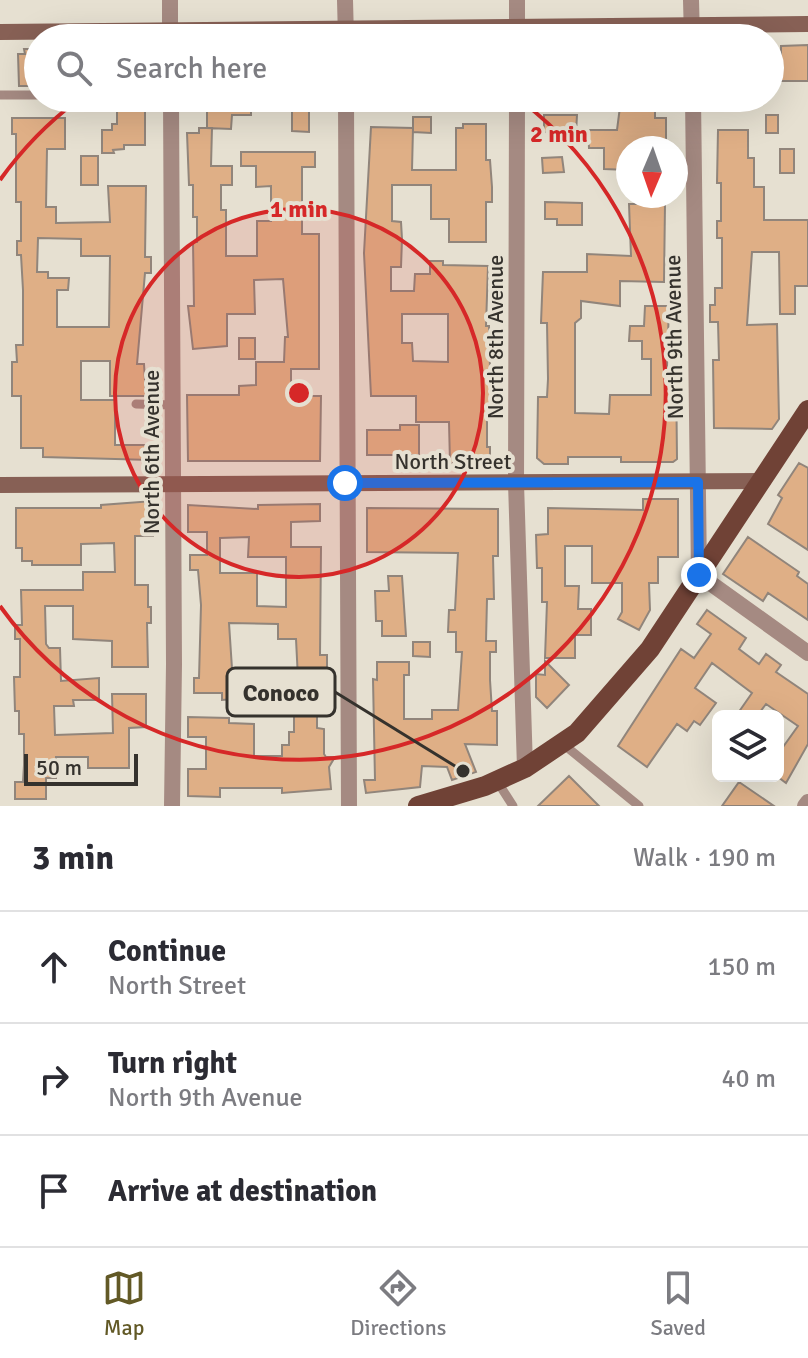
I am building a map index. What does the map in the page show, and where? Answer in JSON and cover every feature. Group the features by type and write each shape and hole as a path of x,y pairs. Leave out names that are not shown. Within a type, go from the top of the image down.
{"main road":[{"path":"418,806 456,801 525,768 577,733 650,649 808,410"}],"street":[{"path":"170,0 170,24"},
{"path":"345,0 346,24"},
{"path":"517,0 517,24"},
{"path":"691,0 692,24"},
{"path":"784,25 808,24"},
{"path":"0,32 24,32"},
{"name":"North 6th Avenue","path":"171,112 172,806"},
{"path":"346,112 345,483 349,806"},
{"name":"North 8th Avenue","path":"517,112 516,483 525,768"},
{"name":"North 9th Avenue","path":"693,112 699,575"},
{"name":"North Street","path":"0,485 763,481"},
{"path":"699,575 808,653"}],"lane":[{"path":"0,95 24,95"},
{"path":"136,404 173,405"},
{"path":"563,744 639,806"},
{"path":"497,781 513,806"}],"building":[{"path":"808,45 808,81 784,81 784,46"},
{"path":"18,54 24,54 24,86 19,86"},
{"path":"117,112 145,112 145,145 124,145 124,149 113,150 114,153 102,153 102,130 112,130 112,124 117,124"},
{"path":"207,112 251,112 251,115 232,115 231,129 207,128"},
{"path":"292,112 309,112 309,132 292,131"},
{"path":"619,112 655,112 655,118 666,118 666,136 616,136 616,170 604,169 604,148 589,148 588,130 617,130"},
{"path":"544,115 577,115 576,133 544,132"},
{"path":"766,115 778,115 778,133 766,133"},
{"path":"413,117 431,117 431,133 413,132"},
{"path":"12,118 65,118 65,149 47,149 46,207 56,207 56,223 110,222 108,186 146,186 145,257 151,257 151,273 145,273 137,364 144,364 146,396 110,396 110,361 81,361 81,400 115,400 115,445 151,445 151,460 43,457 43,448 21,448 21,396 12,396 12,362 17,362 16,345 23,345 23,290 21,255 17,255 17,241 21,241 21,202 16,202 16,134 12,134","holes":["38,238 81,239 81,256 110,256 109,327 57,327 57,290 68,290 69,278 48,278 48,272 37,272"]},
{"path":"463,124 486,124 486,160 490,160 492,202 486,202 486,242 449,242 449,219 431,219 431,185 392,185 392,221 401,222 402,239 401,267 391,267 391,291 414,291 415,274 430,274 430,261 443,261 443,265 488,266 486,326 489,326 491,412 487,412 487,447 490,447 490,463 450,463 449,422 416,422 416,396 371,396 364,253 371,127 413,128 412,170 456,170 456,128 463,128","holes":["402,314 448,314 448,362 413,361 412,343 402,343"]},
{"path":"199,128 212,128 211,166 232,166 232,185 221,185 221,210 226,210 226,256 257,256 257,221 271,221 271,186 256,187 256,166 241,166 241,152 315,152 315,167 302,167 302,234 319,234 319,369 291,369 291,396 321,396 320,461 188,461 187,395 239,395 239,386 256,385 256,362 284,362 285,337 288,337 283,279 254,280 255,314 227,314 227,346 193,349 188,306 194,306 193,242 197,242 197,217 193,217 193,185 189,185 187,133 199,133"},
{"path":"718,130 748,130 748,158 754,158 754,187 764,187 764,220 808,220 808,286 795,286 795,314 780,314 779,252 752,252 747,325 777,324 779,419 772,429 714,428 713,360 719,360 718,322 710,322 710,305 715,305 715,288 722,288 722,238 717,238 717,221 721,221 721,183 717,183"},
{"path":"780,149 794,149 794,173 780,173"},
{"path":"81,156 98,156 98,185 81,185"},
{"path":"562,157 564,172 543,173 542,158"},
{"path":"545,202 582,203 582,225 557,225 557,219 545,219"},
{"path":"629,208 665,208 664,282 620,281 620,306 581,301 581,318 575,323 575,413 609,414 610,395 651,395 651,359 642,359 642,341 629,341 630,326 644,326 645,306 669,306 667,367 676,367 677,459 673,462 621,462 621,457 568,457 568,464 544,464 537,458 538,397 547,397 548,379 547,323 541,323 543,272 587,272 587,254 631,256"},
{"path":"239,338 255,338 255,359 239,359"},
{"path":"400,425 419,425 419,455 367,455 367,430 400,430"},
{"path":"799,463 808,468 808,550 768,524 782,498 778,495"},
{"path":"643,499 678,499 678,557 658,557 658,583 649,583 650,610 639,630 618,619 622,612 622,583 592,583 592,546 565,546 565,586 579,586 578,609 591,609 591,635 575,635 575,658 545,658 547,602 542,602 542,568 537,568 536,535 548,534 548,508 643,510"},
{"path":"153,501 153,536 135,536 135,585 148,585 148,607 151,607 151,623 147,623 148,667 112,667 112,641 73,639 73,606 45,606 46,644 49,648 60,648 61,681 99,678 99,700 73,700 74,706 54,706 55,735 113,733 112,694 146,694 146,727 129,728 129,768 88,768 88,757 56,757 56,778 46,778 46,799 15,799 15,782 23,782 24,765 24,734 19,734 14,677 20,677 20,639 15,639 15,625 22,625 21,590 83,590 83,572 115,572 114,543 81,544 81,565 32,565 32,561 22,561 22,548 16,548 16,508 101,508 101,505"},
{"path":"320,504 320,521 291,522 291,547 321,547 320,655 327,655 327,674 317,675 317,728 324,729 324,754 335,757 329,767 331,789 282,793 282,788 220,788 220,797 188,796 188,769 206,769 206,737 188,737 188,717 229,718 229,723 254,724 254,756 282,756 282,745 289,745 289,732 294,732 294,692 260,692 260,678 298,679 296,639 278,639 278,624 229,623 234,699 222,700 222,693 194,693 194,678 199,678 201,605 198,570 190,570 190,555 207,555 207,532 188,532 188,505 258,509 258,505","holes":["249,537 248,557 286,557 286,607 257,606 257,573 220,573 220,538"]},
{"path":"367,508 498,509 498,556 493,556 494,599 487,599 486,641 496,641 496,652 490,652 490,680 492,711 497,711 497,745 465,744 476,772 452,780 447,767 422,766 420,787 366,793 364,780 375,780 373,679 377,680 377,662 409,662 409,675 404,675 404,719 432,719 432,710 458,710 462,652 456,652 456,632 448,632 449,610 455,610 458,553 367,552"},
{"path":"748,537 799,572 797,576 808,584 808,620 768,593 763,601 723,574"},
{"path":"388,576 402,576 406,636 382,636 382,621 376,621 375,591 389,591"},
{"path":"707,610 746,638 739,649 759,664 766,654 781,665 776,672 808,694 808,744 786,783 784,746 798,726 784,716 784,710 775,710 766,704 762,710 740,710 752,693 712,663 695,688 716,703 700,725 694,721 687,731 677,724 647,767 618,746 681,649 694,658 711,634 697,624"},
{"path":"413,642 430,642 430,657 413,656"},
{"path":"545,661 569,685 547,708 536,697 536,674 545,675"},
{"path":"569,776 599,806 538,806"},
{"path":"739,782 774,806 722,806"}],"place":[{"name":"Conoco","path":"463,771"}],"route":[{"path":"345,483 698,482 699,575"}]}
